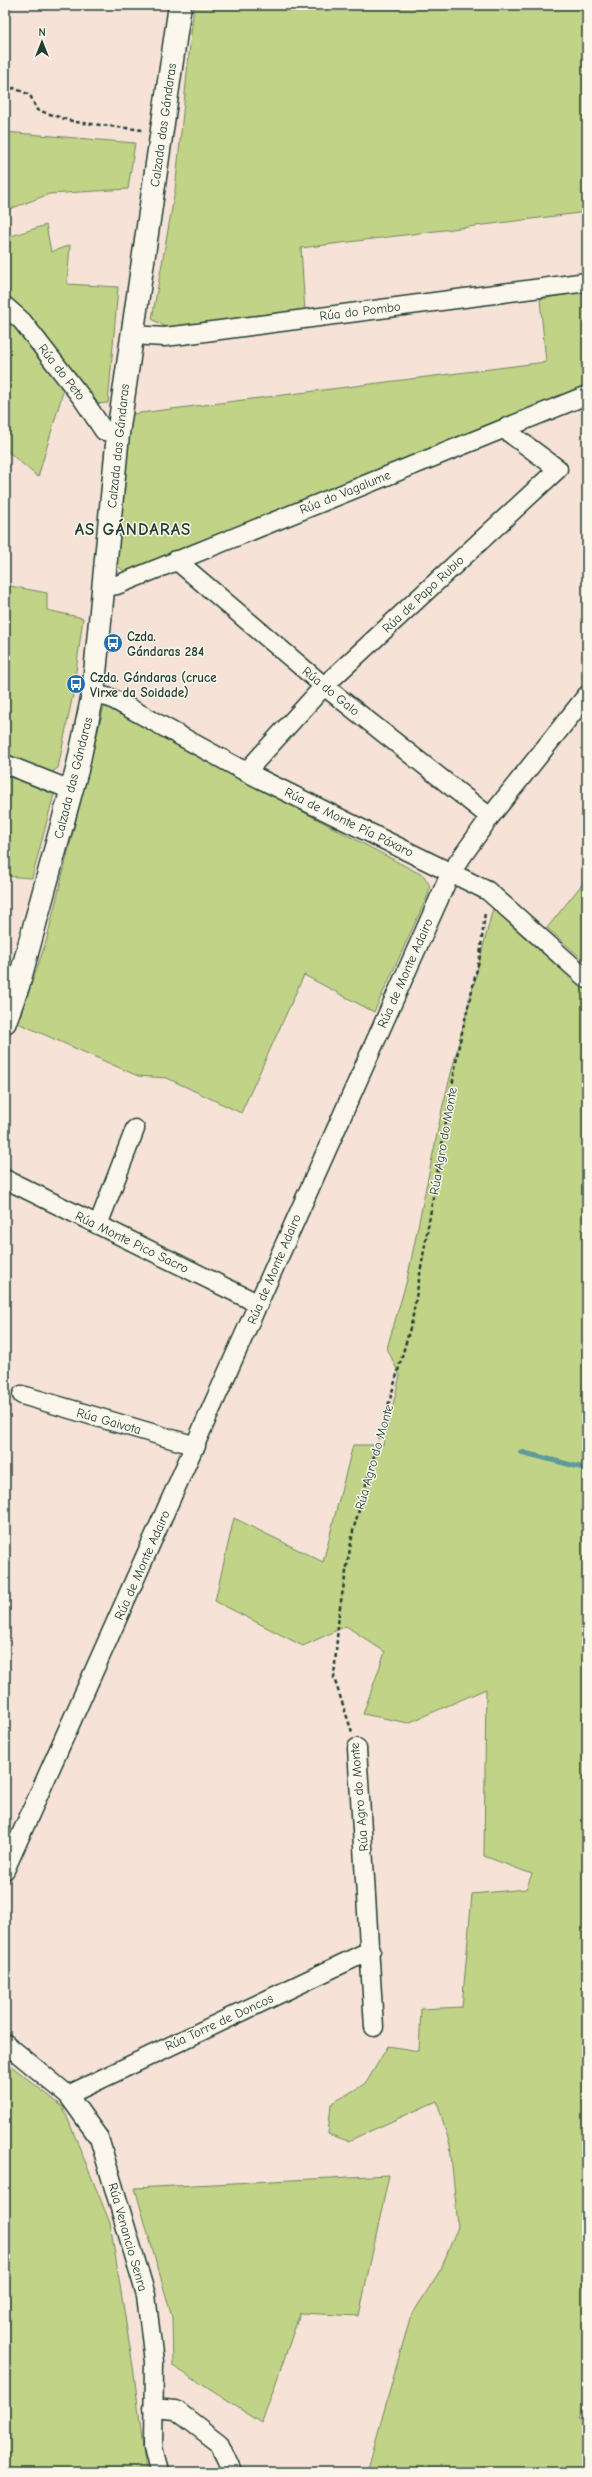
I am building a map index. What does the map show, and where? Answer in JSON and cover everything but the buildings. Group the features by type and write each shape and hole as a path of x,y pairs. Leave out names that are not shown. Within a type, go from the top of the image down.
{"main road":[{"name":"Calzada das Gándaras","path":"5,1022 18,986 71,790 92,694 118,434 180,5"}],"street":[{"name":"Rúa do Pombo","path":"133,335 164,337 182,335 587,282"},
{"name":"Rúa do Peto","path":"5,306 22,321 82,398 104,431 118,434"},
{"name":"Rúa do Vagalume","path":"103,586 117,585 587,395"},
{"name":"Rúa de Papo Rubio","path":"246,772 324,686 558,469 504,429"},
{"name":"Rúa do Galo","path":"176,560 324,686 490,817"},
{"name":"Rúa de Monte Pía Páxaro","path":"92,694 111,698 246,772 488,891 587,979"},
{"name":"Rúa de Monte Adairo","path":"5,1870 196,1446 451,872 490,817 587,695"},
{"path":"5,764 71,790"},
{"path":"98,1225 135,1129"},
{"name":"Rúa Monte Pico Sacro","path":"5,1179 259,1304"},
{"name":"Rúa Gaivota","path":"22,1396 196,1446"},
{"name":"Rúa Agro do Monte","path":"357,1748 371,1950 374,2027"},
{"name":"Rúa Torre de Doncos","path":"68,2095 371,1950"},
{"name":"Rúa Venancio Senra","path":"5,2043 68,2095 99,2138 146,2295 154,2362 153,2447 159,2472"},
{"path":"153,2408 176,2410 219,2444 232,2472"}],"path":[{"path":"5,91 14,88 30,95 38,110 75,122 144,130"},
{"name":"Rúa Agro do Monte","path":"357,1748 334,1678 339,1613 353,1532 412,1321 459,1045 480,956 488,891"}],"green space":[{"path":"194,5 587,5 587,212 301,248 305,312 169,329 152,319 175,191"},
{"path":"5,132 135,143 128,189 49,194 5,211"},
{"path":"46,225 51,252 70,245 67,284 118,287 108,403 94,404 17,306 5,296 5,238"},
{"path":"587,291 587,388 451,440 197,549 133,572 125,572 115,564 132,414 546,362 540,299"},
{"path":"5,314 65,385 38,477 5,449"},
{"path":"5,585 47,593 47,610 83,618 73,694 58,768 52,772 5,755"},
{"path":"104,706 424,876 430,886 428,895 374,1012 304,975 241,1113 167,1078 138,1076 18,1023 46,942"},
{"path":"5,775 54,794 32,878 5,876"},
{"path":"587,878 587,963 547,928"},
{"path":"493,908 587,990 587,2400 579,2419 587,2423 587,2472 367,2472 410,2318 441,2269 458,2226 450,2145 437,2101 348,2141 328,2134 331,2104 366,2083 388,2046 419,2051 421,2009 462,2007 472,1894 526,1889 532,1874 484,1856 486,1689 408,1723 363,1714 385,1652 346,1626 303,1646 215,1601 234,1518 323,1562 353,1445 383,1445 400,1376 387,1348 407,1280 443,1105"},
{"path":"5,2061 63,2107 110,2223 134,2373 146,2472 5,2472"},
{"path":"389,2175 359,2316 300,2313 262,2423 173,2366 172,2317 135,2188"}],"waterway":[{"path":"521,1452 587,1469"}],"place":[{"name":"Czda. Gándaras 284","path":"113,643"},
{"name":"Czda. Gándaras (cruce Virxe da Soidade)","path":"76,684"}],"district":[{"name":"AS GÁNDARAS","path":"133,529"}]}
